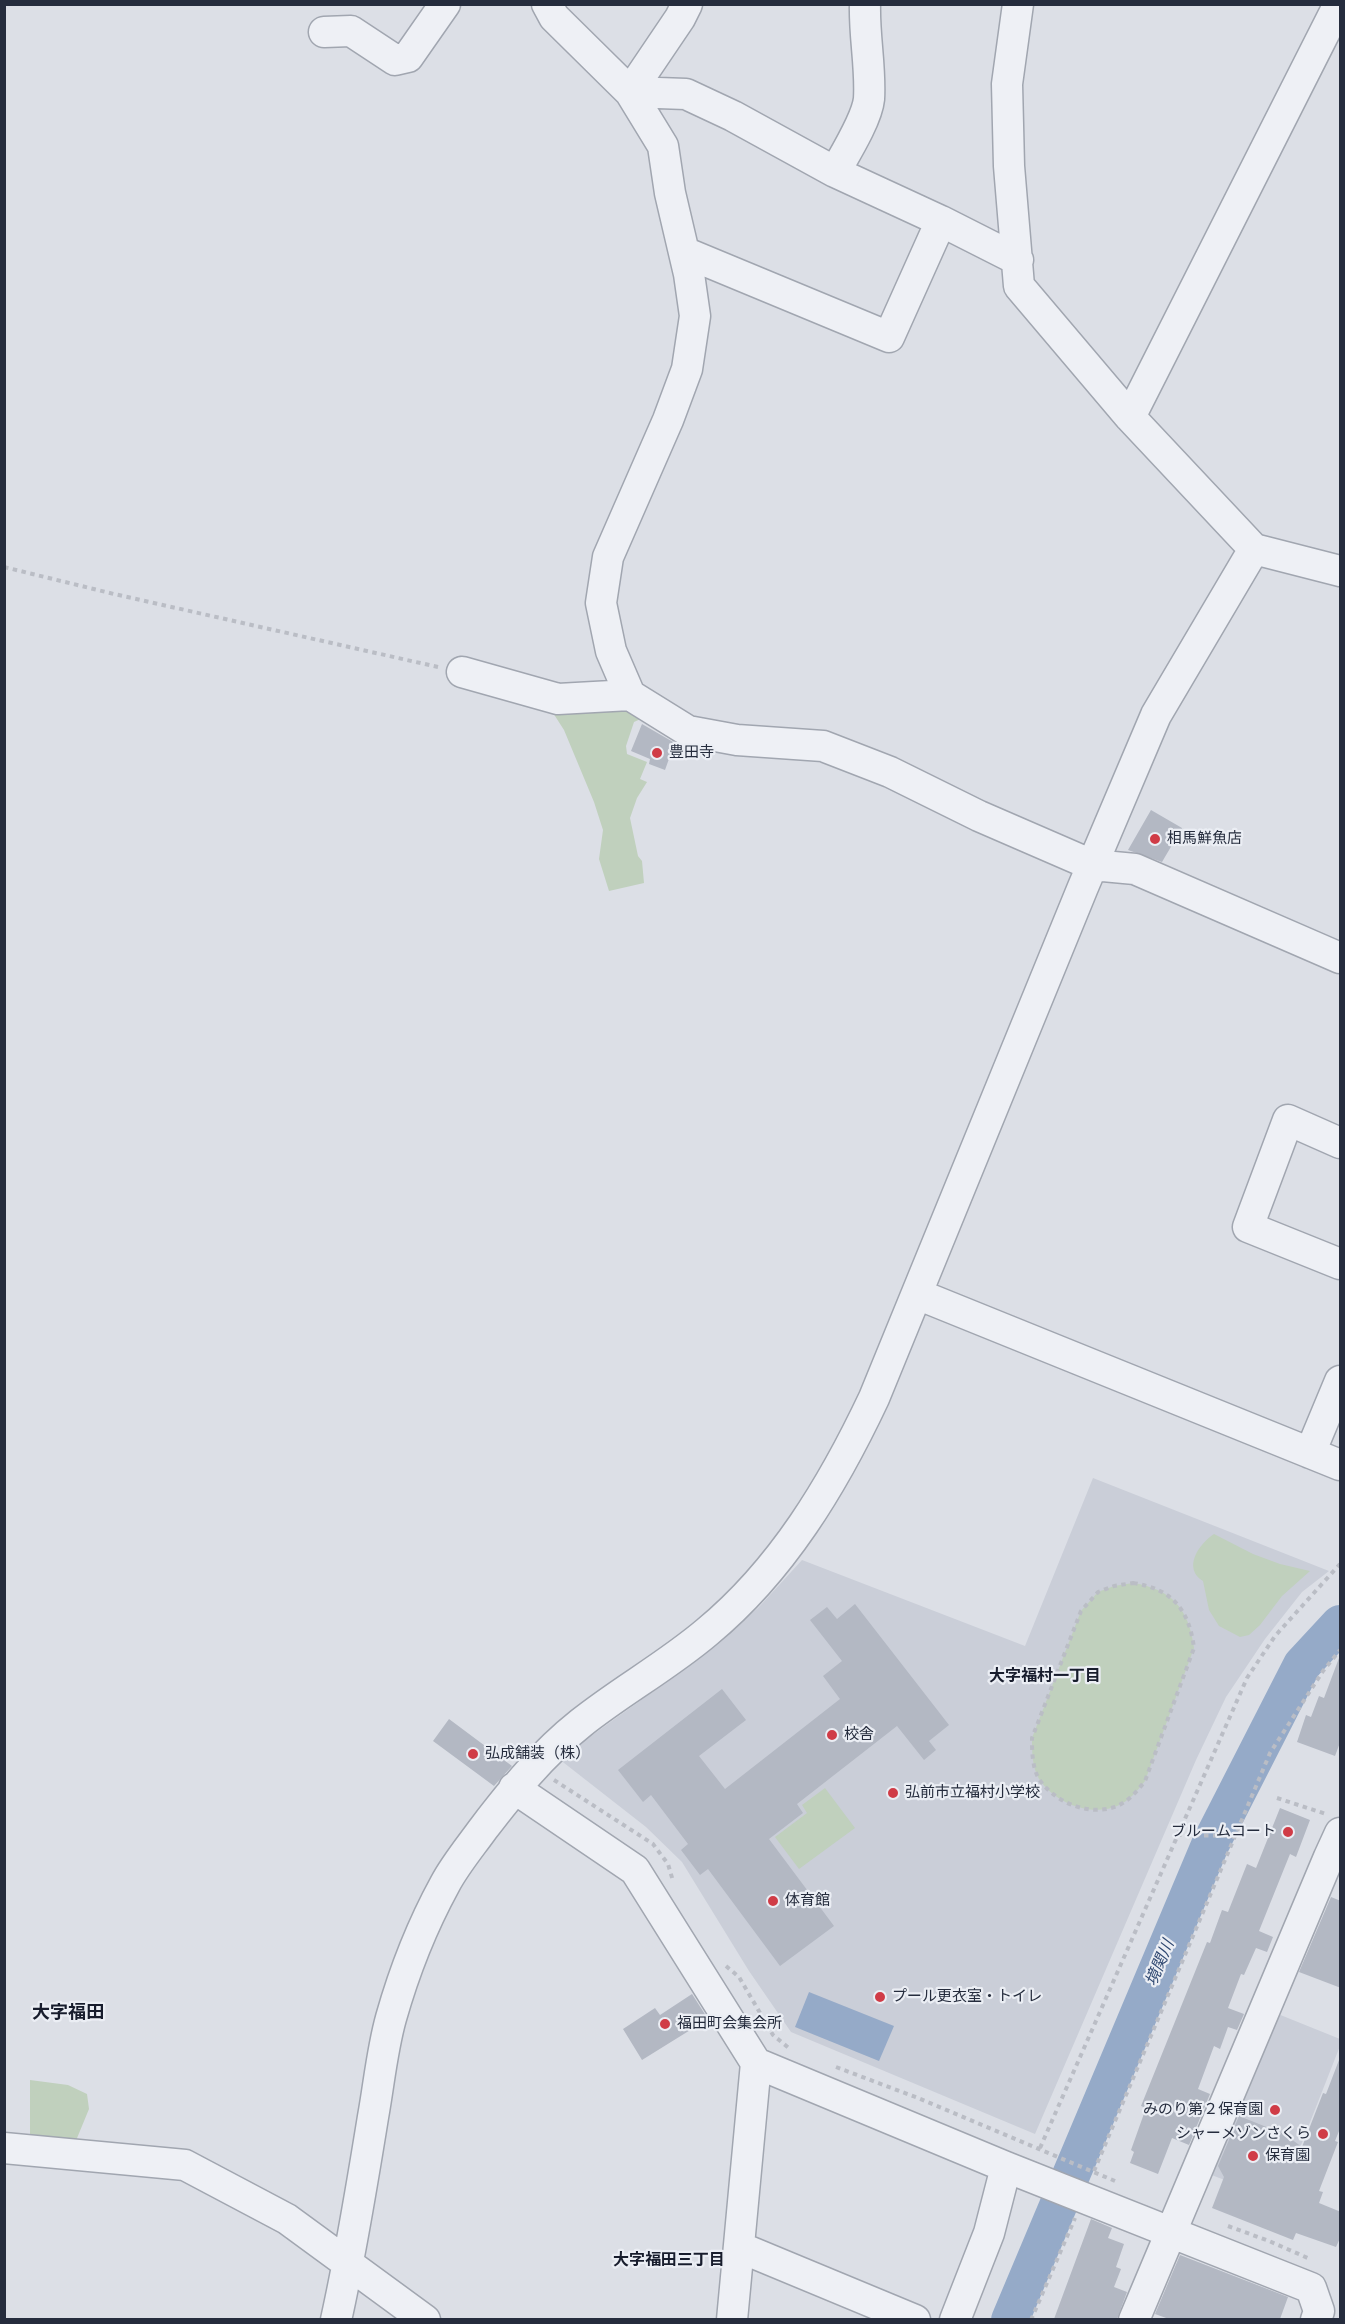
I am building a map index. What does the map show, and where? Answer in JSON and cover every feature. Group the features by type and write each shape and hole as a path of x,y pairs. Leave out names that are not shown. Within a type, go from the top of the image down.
{"street":[{"path":"324,32 351,31 395,60 408,57 445,4"},
{"path":"548,4 554,17 630,92 663,146 670,193 684,252 695,316 687,369 668,420 608,557 602,603 611,651 630,695 688,731 737,740 824,746 890,772 979,816 1092,865 1135,869 1341,958"},
{"path":"630,92 681,18 687,4"},
{"path":"835,172 856,135 869,101 864,25 865,4"},
{"path":"1018,4 1007,84 1009,166 1019,286 1130,417 1254,549 1341,571"},
{"path":"1130,417 1339,4"},
{"path":"630,92 686,94 733,116 835,172 1018,260"},
{"path":"684,252 889,336 941,221"},
{"path":"336,2319 349,2263 389,2029 418,1940 445,1882 514,1788 548,1751 582,1722 700,1638 754,1588 796,1535 828,1487 874,1398 1092,865 1156,715 1254,549"},
{"path":"462,672 558,699 630,695"},
{"path":"1341,1143 1288,1120 1248,1227 1341,1264"},
{"path":"916,1294 1341,1465"},
{"path":"1310,1453 1341,1381"},
{"path":"514,1788 635,1870 756,2063 1035,2179 1311,2288 1319,2311 1316,2319"},
{"path":"1134,2319 1329,1857 1335,1824"},
{"path":"732,2319 756,2063"},
{"path":"4,2148 185,2165 287,2219 425,2319"},
{"path":"955,2319 989,2232 1006,2167"},
{"path":"739,2247 915,2319"}],"path":[{"path":"4,567 462,672"},
{"path":"1040,2148 1247,1678 1275,1636 1341,1564"},
{"path":"1133,1583 1150,1586 1170,1596 1184,1611 1192,1630 1194,1648 1144,1781 1134,1796 1117,1806 1096,1810 1076,1806 1054,1796 1038,1778 1032,1755 1032,1738 1081,1611 1098,1593 1114,1586 1133,1583"},
{"path":"834,2066 1094,2171 1270,1753 1323,1671 1341,1650"},
{"path":"549,1776 653,1844 668,1864 674,1882"},
{"path":"1277,1798 1335,1824"},
{"path":"1177,1835 1236,1836"},
{"path":"718,1959 738,1977 773,2035 792,2050"},
{"path":"1031,2319 1083,2198"}],"shaded area":[{"name":"弘前市立福村小学校","path":"1093,1478 1329,1571 1302,1592 1265,1639 1226,1697 1196,1760 1035,2134 791,2032 749,1971 682,1862 646,1827 559,1759 669,1680 758,1608 802,1560 1025,1646"},
{"name":"みのり第２保育園","path":"1273,2012 1340,2039 1340,2046 1279,2201 1209,2174"}],"green space":[{"path":"628,701 645,717 634,722 626,746 627,754 647,762 640,779 647,782 637,798 630,818 638,856 642,861 644,883 609,891 599,859 603,830 594,802 564,730 546,702"},
{"path":"1214,1534 1253,1554 1280,1564 1310,1571 1282,1596 1260,1625 1249,1635 1240,1637 1219,1626 1209,1610 1203,1581 1194,1570 1193,1563 1198,1550"},
{"path":"1133,1583 1158,1590 1176,1603 1188,1622 1194,1648 1145,1781 1129,1799 1117,1806 1107,1809 1085,1809 1054,1795 1039,1779 1032,1754 1032,1738 1081,1611 1098,1592 1114,1586"},
{"path":"825,1788 855,1828 799,1869 775,1837 807,1813 802,1805"},
{"path":"30,2080 68,2085 87,2094 89,2109 75,2143 30,2137"}],"water":[{"path":"809,1992 894,2026 879,2061 795,2027"}],"building":[{"name":"豊田寺","path":"642,724 680,746 676,758 670,756 665,770 649,764 650,759 631,751"},
{"name":"相馬鮮魚店","path":"1151,810 1182,828 1162,862 1128,850"},
{"name":"校舎","path":"855,1604 949,1725 929,1741 936,1750 924,1760 897,1726 797,1804 803,1813 769,1839 834,1926 780,1966 708,1869 700,1875 681,1850 688,1844 651,1795 643,1802 618,1770 722,1689 746,1720 699,1756 725,1789 840,1699 823,1676 842,1661 810,1620 827,1607 837,1619"},
{"path":"1339,1658 1341,1740 1335,1756 1297,1742 1306,1715 1311,1717 1319,1696 1324,1698"},
{"name":"弘成舗装（株）","path":"449,1719 512,1766 494,1786 433,1741"},
{"path":"1280,1808 1310,1820 1296,1857 1290,1854 1259,1931 1273,1937 1267,1952 1256,1948 1244,1975 1241,1974 1228,2008 1244,2014 1237,2030 1228,2027 1220,2049 1214,2046 1198,2089 1210,2094 1189,2145 1172,2138 1158,2174 1130,2163 1134,2152 1131,2150 1146,2108 1141,2106 1207,1942 1210,1943 1222,1910 1228,1912 1247,1864 1256,1868"},
{"path":"1331,1897 1341,1901 1341,1988 1299,1972"},
{"name":"福田町会集会所","path":"692,1994 708,2019 642,2060 623,2029 655,2008 660,2015"},
{"path":"1339,2060 1341,2126 1335,2141 1338,2142 1319,2191 1323,2192 1319,2203 1341,2212 1341,2236 1336,2247 1296,2233 1293,2240 1212,2208 1224,2177 1218,2166 1239,2116 1284,2134 1302,2147 1323,2093 1326,2094"},
{"path":"1091,2219 1112,2228 1108,2238 1124,2244 1116,2267 1121,2269 1114,2287 1127,2292 1117,2319 1054,2319"},
{"path":"1180,2255 1288,2297 1280,2319 1169,2319 1155,2314"}],"waterway":[{"name":"境関川","path":"1010,2320 1210,1845 1302,1665 1340,1624"}],"place":[{"name":"豊田寺","path":"657,753"},
{"name":"相馬鮮魚店","path":"1155,839"},
{"name":"校舎","path":"832,1735"},
{"name":"弘成舗装（株）","path":"473,1754"},
{"name":"弘前市立福村小学校","path":"893,1793"},
{"name":"ブルームコート","path":"1288,1832"},
{"name":"体育館","path":"773,1901"},
{"name":"プール更衣室・トイレ","path":"880,1997"},
{"name":"福田町会集会所","path":"665,2024"},
{"name":"みのり第２保育園","path":"1275,2110"},
{"name":"シャーメゾンさくら","path":"1323,2134"},
{"name":"保育園","path":"1253,2156"}],"district":[{"name":"大字福村一丁目","path":"1045,1676"},
{"name":"大字福田","path":"68,2013"},
{"name":"大字福田三丁目","path":"669,2260"}]}
